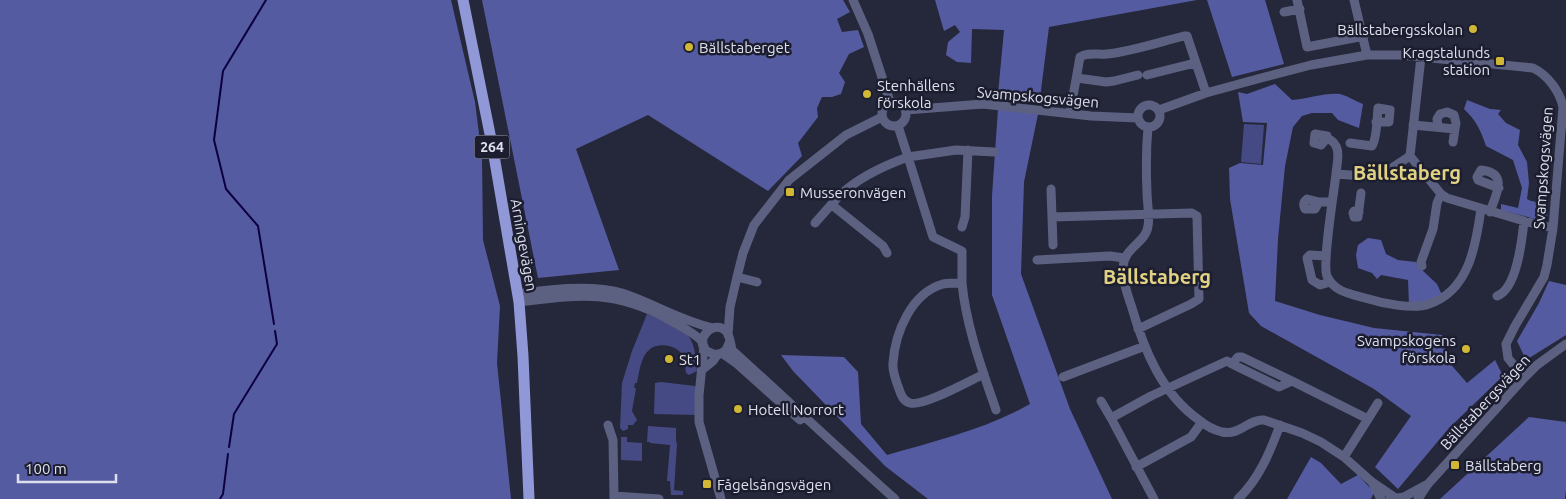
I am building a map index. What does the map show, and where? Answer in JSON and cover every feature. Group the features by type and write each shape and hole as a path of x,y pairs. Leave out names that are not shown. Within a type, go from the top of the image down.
{"main road":[{"name":"Arningevägen","path":"464,0 492,144 518,298 523,356 529,499"}],"street":[{"path":"853,0 868,34 890,102"},
{"path":"1354,0 1368,55"},
{"path":"1284,12 1298,5 1311,65"},
{"path":"1070,113 1080,57 1084,54 1116,53 1184,36 1187,36 1206,93"},
{"path":"1307,47 1364,36"},
{"name":"Svampskogsvägen","path":"906,110 983,104 1138,118 1144,106 1152,105 1159,110 1206,93 1311,65 1368,55 1400,54 1533,68 1540,71 1553,85 1561,98 1563,108 1553,228 1547,265 1544,277 1514,326 1506,344 1508,358 1524,378"},
{"path":"1421,57 1410,156 1441,194 1447,198 1524,222 1553,228"},
{"path":"1077,78 1106,82 1114,81 1196,63"},
{"path":"890,102 899,102 906,110 905,119 898,126 887,124 882,117 883,108 890,102"},
{"path":"1148,128 1158,123 1159,110"},
{"path":"1438,126 1437,119 1440,114 1447,112 1454,115 1456,123 1452,142"},
{"path":"703,369 729,346 730,307 743,254 754,225 789,180 846,135 882,117"},
{"path":"1138,118 1141,124 1148,128"},
{"path":"1353,145 1372,146 1376,122"},
{"path":"898,126 933,237 962,251 964,306 996,410"},
{"path":"1414,126 1438,126 1455,129"},
{"path":"1148,128 1146,167 1148,230 1124,258 1122,269 1138,329 1166,389 1179,404 1202,422 1221,432 1238,432 1252,421 1259,419 1280,425 1321,442 1344,457 1372,482 1397,498"},
{"path":"1327,138 1333,140 1337,145 1338,152 1326,256 1326,274 1330,282 1338,290 1370,300 1402,306 1428,305 1446,295 1455,287 1472,256 1480,209"},
{"path":"815,223 839,196 884,166 908,157 956,150 994,152"},
{"path":"962,227 965,217 968,150"},
{"path":"1336,174 1378,177 1410,156"},
{"path":"1490,212 1499,188"},
{"path":"1051,190 1053,245"},
{"path":"1358,212 1361,193"},
{"path":"1422,266 1421,262 1441,194"},
{"path":"1319,202 1332,202"},
{"path":"832,205 883,246 887,253"},
{"path":"1052,217 1192,213 1197,216 1199,296 1197,301 1138,329"},
{"path":"1498,296 1504,292 1515,271 1519,259 1524,222"},
{"path":"1326,256 1310,255 1307,258 1312,280 1320,285 1330,282"},
{"path":"1037,260 1110,256 1124,258"},
{"path":"737,277 756,282"},
{"path":"962,283 944,284 932,289 912,307 903,319 892,365 894,374 902,398 910,403 924,402 984,374"},
{"path":"518,298 595,296 638,302 695,324 725,331 732,350 895,499"},
{"path":"720,499 699,422 699,395 705,333 715,328 730,307"},
{"path":"661,312 695,334 710,353 720,354 736,363 800,420 832,443"},
{"name":"Bällstabergsvägen","path":"1418,499 1428,484 1524,378 1537,365 1566,344"},
{"path":"1063,377 1145,346"},
{"path":"1111,418 1166,389 1227,361 1278,387 1292,381 1368,419"},
{"path":"1101,401 1154,499"},
{"path":"1344,457 1378,403"},
{"path":"1136,466 1191,437 1202,422"},
{"path":"608,425 613,440 614,497 659,499"},
{"path":"1238,499 1256,479 1280,425"},
{"path":"1372,482 1381,499"},
{"name":"Bällstabergsvägen","path":"1397,498 1428,484"}],"shaded area":[{"path":"0,0 451,0 475,102 482,158 483,240 500,306 497,363 511,499 0,499"},
{"path":"482,0 843,0 850,12 837,19 842,32 858,30 864,47 849,54 839,73 845,82 841,94 832,97 822,97 817,108 818,117 798,143 802,156 768,191 648,115 576,149 619,270 538,278"},
{"path":"935,0 1197,0 1049,27 1040,98 998,94 1004,30 972,29 971,63 957,62 946,55 948,42 960,32 955,25 944,31"},
{"path":"1207,0 1265,0 1284,64 1232,77"},
{"path":"1275,84 1292,100 1340,94 1363,104 1359,128 1338,120 1332,113 1312,113 1302,116 1293,127 1285,166 1278,239 1275,301 1320,315 1374,328 1442,335 1447,360 1467,383 1495,360 1503,376 1449,428 1398,489 1375,467 1411,416 1374,389 1261,326 1249,313 1230,199 1229,168 1240,163 1263,165 1267,123 1243,122 1238,92 1247,94"},
{"path":"1467,100 1490,109 1501,110 1498,114 1506,123 1520,130 1518,145 1527,162 1529,183 1527,199 1548,204 1547,218 1535,219 1501,210 1501,204 1518,208 1522,188 1513,160 1486,146 1478,126 1464,109"},
{"path":"998,109 1038,114 1024,182 1021,274 1070,409 1112,499 928,499 885,466 793,371 781,355 844,357 858,372 861,424 887,455 996,421 1030,404 992,295 992,196"},
{"path":"1244,124 1264,125 1261,164 1241,162"},
{"path":"1368,238 1381,240 1386,254 1398,260 1416,262 1437,284 1442,295 1429,301 1409,304 1408,280 1381,275 1377,279 1372,273 1358,268 1356,255 1358,245"},
{"path":"1549,281 1566,285 1566,335 1526,360 1517,341 1539,303"},
{"path":"647,314 678,327 685,332 693,346 697,371 689,375 686,373 683,356 675,348 662,345 649,350 642,360 637,383 635,383 634,388 636,388 632,411 637,420 633,425 628,425 628,429 623,431 620,428 622,383"},
{"path":"655,383 695,386 697,390 695,415 654,414"},
{"path":"1529,417 1566,422 1565,499 1440,499"},
{"path":"648,426 676,428 677,444 674,490 683,491 683,495 671,495 670,481 667,481 670,445 647,442"},
{"path":"621,437 627,437 627,442 642,443 642,461 621,460"},
{"path":"1311,457 1321,463 1341,484 1358,475 1374,492 1371,499 1287,499"}],"waterway":[{"path":"266,0 223,71 214,140 226,189 258,226 274,324"},
{"path":"229,447 234,414 277,344 275,331"},
{"path":"220,499 223,494 228,454"}],"place":[{"name":"Bällstabergsskolan","path":"1473,29"},
{"name":"Bällstaberget","path":"689,47"},
{"name":"Kragstalunds station","path":"1500,61"},
{"name":"Stenhällens förskola","path":"867,94"},
{"name":"Musseronvägen","path":"790,192"},
{"name":"Svampskogens förskola","path":"1466,349"},
{"name":"St1","path":"669,359"},
{"name":"Hotell Norrort","path":"738,409"},
{"name":"Bällstaberg","path":"1455,465"},
{"name":"Fågelsångsvägen","path":"707,484"}],"district":[{"name":"Bällstaberg","path":"1407,172"},
{"name":"Bällstaberg","path":"1157,276"}]}
